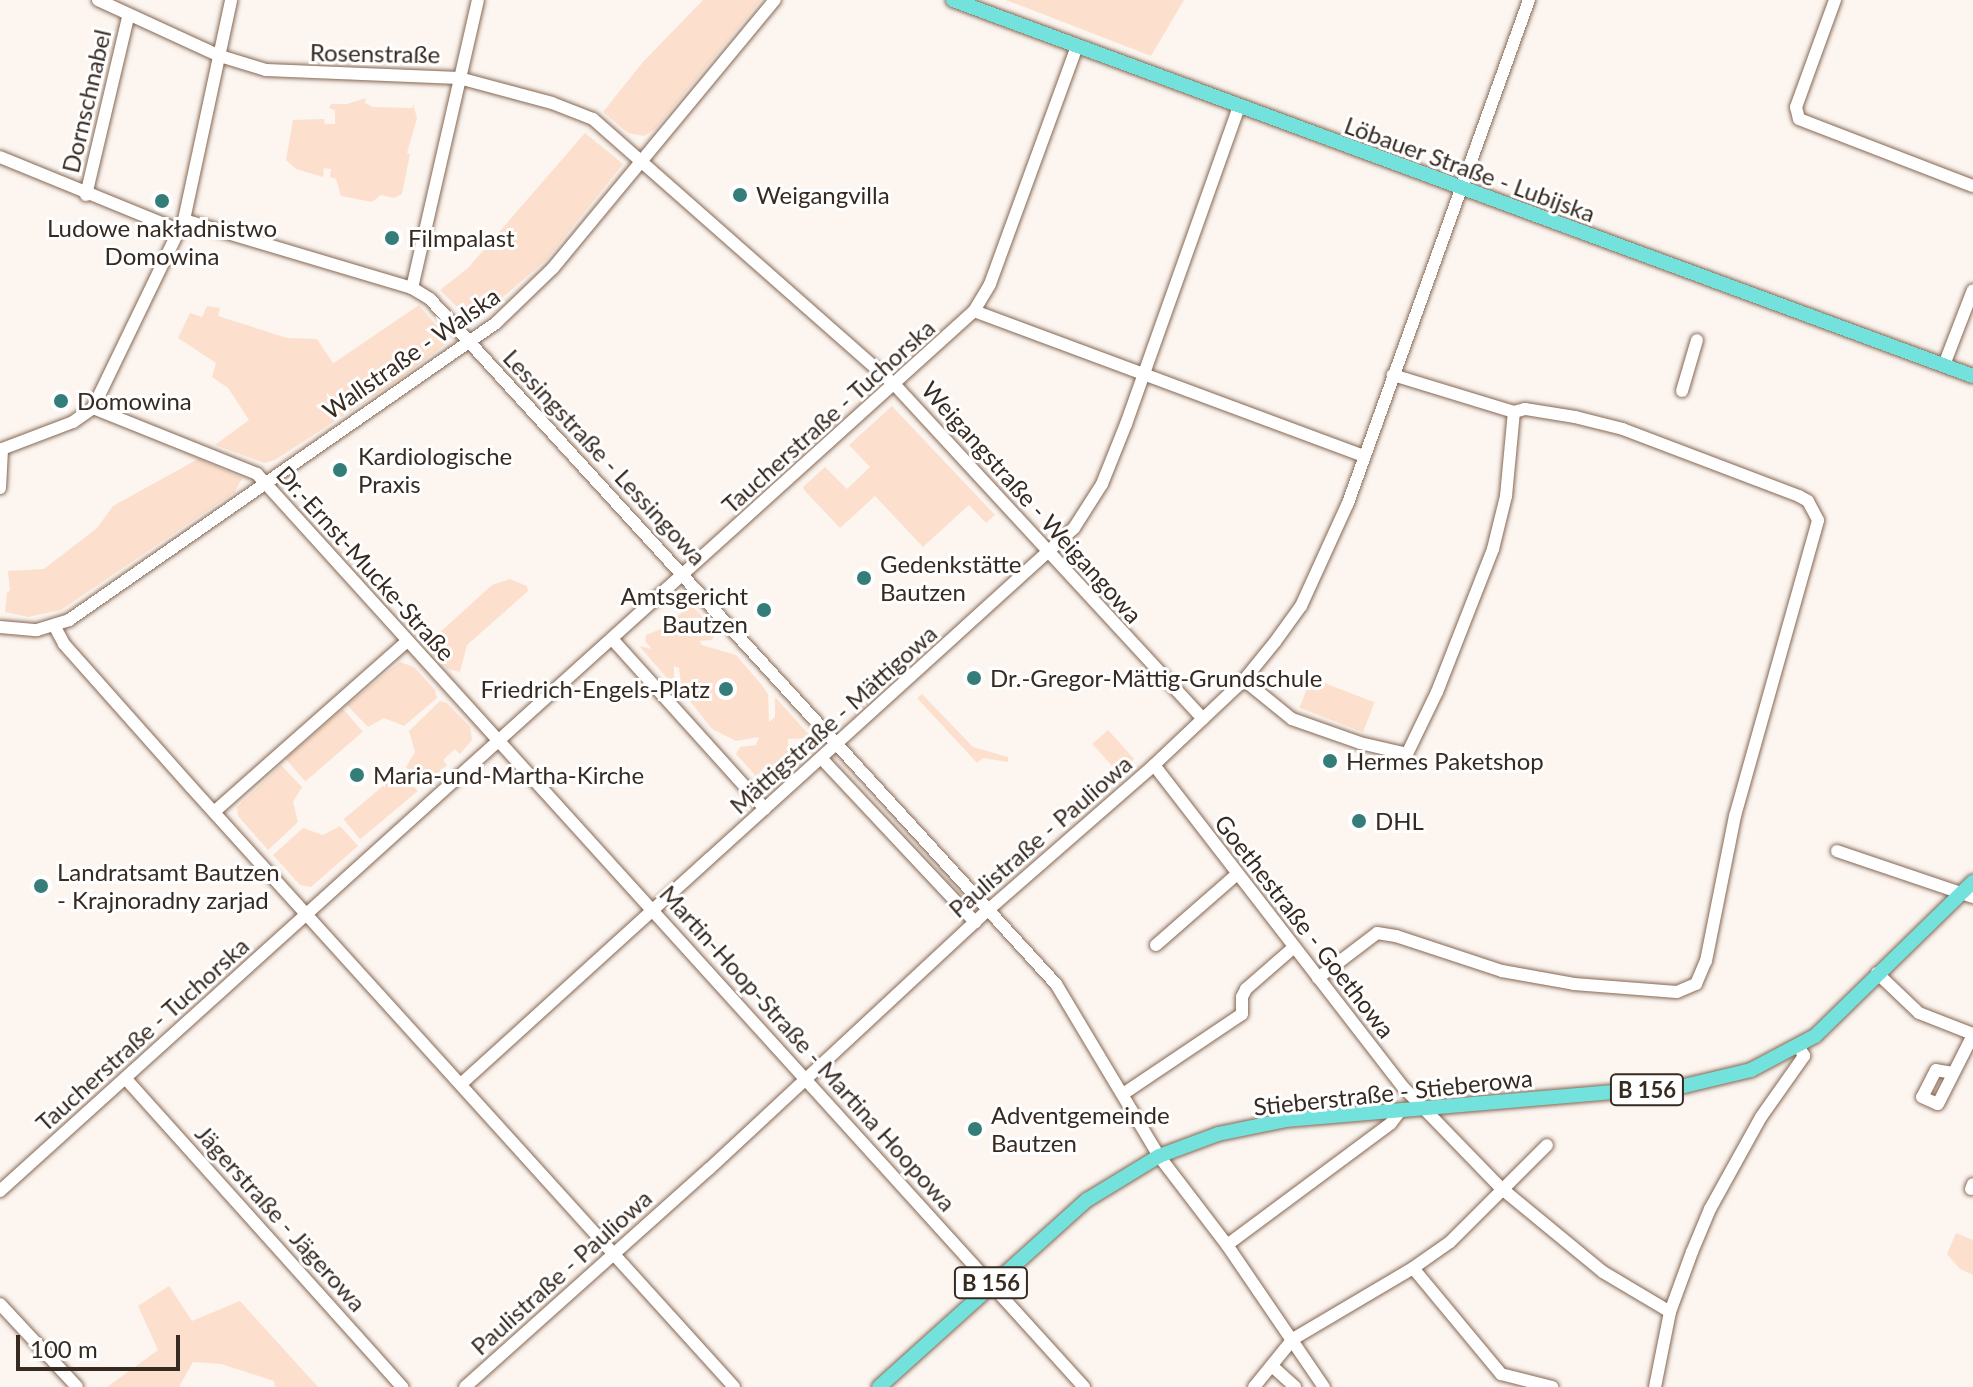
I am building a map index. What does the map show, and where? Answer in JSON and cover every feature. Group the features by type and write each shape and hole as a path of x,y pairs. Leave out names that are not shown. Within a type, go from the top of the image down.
{"main road":[{"name":"Löbauer Straße - Lubijska","path":"953,0 1461,190 1973,376"},
{"name":"B 156","path":"1799,1047 1828,1024 1877,973 1967,895 1973,882"},
{"name":"Stieberstraße - Stieberowa","path":"879,1387 1087,1200 1159,1156 1242,1128 1301,1118 1684,1086 1751,1070 1799,1047"}],"street":[{"name":"Rosenstraße","path":"98,0 128,17 220,56 289,73 459,78 552,103 593,119 642,162"},
{"path":"0,488 1,448 73,422 93,408 182,225 231,0"},
{"path":"0,157 86,195 182,225 412,288 478,0"},
{"name":"Paulistraße - Pauliowa","path":"465,1387 988,910 1154,765 1244,680 1301,606 1326,557 1364,456 1529,0"},
{"path":"1835,0 1796,107 1799,119 1973,186"},
{"name":"Wallstraße - Walska","path":"55,627 468,342 523,300 642,162 772,3"},
{"name":"Dornschnabel","path":"86,195 128,17"},
{"name":"Taucherstraße - Tuchorska","path":"3,1189 974,311 990,284 1077,46"},
{"name":"Mättigstraße - Mättigowa","path":"461,1084 1050,554 1074,528 1095,498 1239,107"},
{"name":"Weigangstraße - Weigangowa","path":"642,162 895,385 1203,719"},
{"name":"Lessingstraße - Lessingowa","path":"412,288 430,299 626,510 639,531 682,577 695,586 1056,984 1159,1156 1227,1245 1324,1387"},
{"path":"1944,365 1973,290"},
{"path":"974,311 1364,456"},
{"path":"1682,391 1697,340"},
{"path":"1318,978 1377,933 1396,936 1502,971 1632,990 1677,992 1699,978 1706,961 1731,829 1818,520 1808,501 1799,496 1623,429 1537,411 1514,412 1393,375"},
{"name":"Dr.-Ernst-Mucke-Straße","path":"93,408 248,467 265,482 498,741"},
{"path":"1244,680 1292,719 1360,743 1407,754 1437,692 1493,549 1506,496 1514,412"},
{"path":"0,627 37,630 55,627 64,644 214,812 734,1387"},
{"path":"613,640 765,809"},
{"path":"214,812 406,642"},
{"name":"Martin-Hoop-Straße - Martina Hoopowa","path":"498,741 655,909 1084,1387"},
{"path":"822,759 975,922"},
{"name":"Goethestraße - Goethowa","path":"1154,765 1236,875 1403,1087 1501,1188 1603,1272 1670,1312"},
{"path":"1837,851 1937,888 1967,895"},
{"path":"1156,945 1236,875"},
{"path":"1123,1094 1242,1014 1242,997 1246,989 1293,948"},
{"path":"1877,973 1919,1013 1973,1035 1953,1073"},
{"path":"1655,1387 1676,1292 1710,1209 1761,1117 1804,1056 1799,1047"},
{"name":"Jägerstraße - Jägerowa","path":"126,1079 402,1387"},
{"path":"1227,1245 1391,1123 1400,1111"},
{"path":"1254,1387 1293,1339 1413,1268 1450,1242 1547,1145"},
{"path":"1413,1268 1501,1374 1552,1387"},
{"path":"0,1304 77,1387"},
{"path":"1272,1366 1295,1387"}],"shaded area":[{"path":"703,0 761,0 655,129 644,136 628,133 603,112 643,62"},
{"path":"1006,0 1184,0 1151,56"},
{"path":"366,98 365,103 373,107 412,108 413,104 417,118 407,153 410,154 402,194 394,198 381,195 372,202 341,196 336,179 330,177 331,169 324,168 323,177 296,169 286,160 293,120 324,119 325,124 335,124 335,110 329,108 331,104 347,104"},
{"path":"585,133 623,164 546,260 473,323 440,290 468,268"},
{"path":"419,305 450,341 401,378 275,460 264,463 215,445 249,420 228,388 212,377 216,363 178,338 190,313 202,317 207,306 220,308 218,316 287,338 317,339 333,363 316,375"},
{"path":"892,406 995,515 986,523 969,505 923,547 875,496 840,528 804,490 803,487 825,467 847,489 870,467 849,445"},
{"path":"198,459 242,478 235,492 61,610 28,617 5,612 7,592 10,591 8,571 44,569 97,528 113,506"},
{"path":"510,579 527,586 528,591 467,645 460,672 448,669 425,646 492,585"},
{"path":"687,600 716,632 712,640 700,641 702,645 736,655 768,694 769,722 775,717 775,697 812,738 788,739 788,745 812,746 814,750 804,759 800,756 796,760 799,764 772,785 768,769 763,768 762,783 736,754 740,747 756,745 759,737 736,741 712,729 682,691 679,668 674,666 674,686 639,646 652,649 645,641 646,635 661,629 686,609"},
{"path":"400,662 414,667 435,690 437,698 404,726 384,718 368,727 347,705"},
{"path":"1311,678 1374,702 1363,732 1300,708"},
{"path":"922,694 973,747 1008,757 1008,762 983,758 977,763 917,698"},
{"path":"440,701 447,703 470,727 472,740 460,754 455,749 443,760 447,765 423,787 406,767 415,752 409,731"},
{"path":"343,709 363,732 305,782 286,759"},
{"path":"1108,730 1134,759 1118,773 1092,744"},
{"path":"281,765 302,787 293,802 298,822 268,850 238,816 237,807"},
{"path":"401,771 418,791 360,839 344,819"},
{"path":"340,826 358,846 311,887 300,885 273,855 303,828 323,835"},
{"path":"1956,1233 1973,1240 1973,1275 1960,1269 1947,1254"},
{"path":"169,1286 192,1321 240,1301 318,1387 275,1387 274,1381 221,1364 193,1362 179,1387 107,1387 158,1350 138,1306"}],"place":[{"name":"Weigangvilla","path":"740,195"},
{"name":"Ludowe nakładnistwo Domowina","path":"162,201"},
{"name":"Filmpalast","path":"392,238"},
{"name":"Domowina","path":"61,401"},
{"name":"Kardiologische Praxis","path":"340,470"},
{"name":"Gedenkstätte Bautzen","path":"864,578"},
{"name":"Amtsgericht Bautzen","path":"764,610"},
{"name":"Dr.-Gregor-Mättig-Grundschule","path":"974,678"},
{"name":"Friedrich-Engels-Platz","path":"726,689"},
{"name":"Hermes Paketshop","path":"1330,761"},
{"name":"Maria-und-Martha-Kirche","path":"357,775"},
{"name":"DHL","path":"1359,821"},
{"name":"Landratsamt Bautzen - Krajnoradny zarjad","path":"41,886"},
{"name":"Adventgemeinde Bautzen","path":"975,1129"}]}
